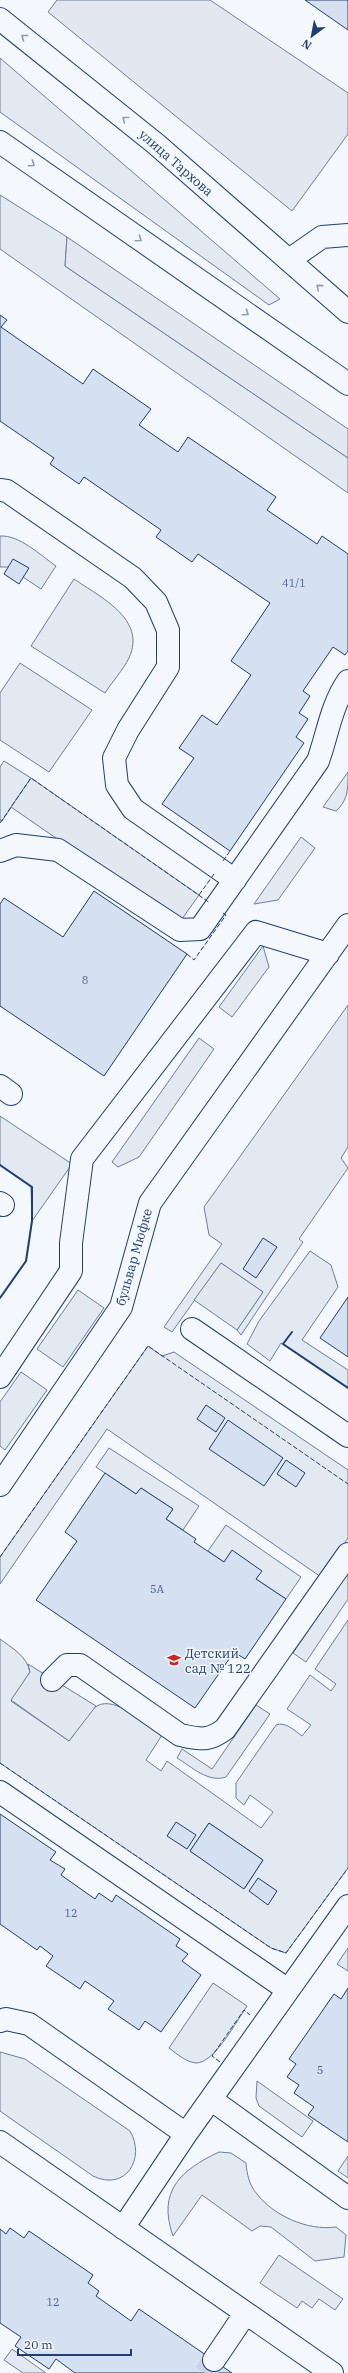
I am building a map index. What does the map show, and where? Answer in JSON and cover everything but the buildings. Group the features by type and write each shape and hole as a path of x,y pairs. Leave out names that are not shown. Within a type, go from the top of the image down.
{"street":[{"name":"улица Тархова","path":"0,19 156,144 348,312"},
{"path":"0,142 348,384"},
{"path":"289,260 322,237 348,236"},
{"path":"0,490 7,491 133,578 156,602 168,630 168,667 128,730 114,758 117,785 133,809 235,880"},
{"path":"0,851 16,845 58,850 180,930 200,929 318,761 327,736 330,717 336,700 348,681"},
{"name":"бульвар Мюфке","path":"0,1485 122,1307 150,1203 348,925"},
{"path":"0,1377 71,1271 71,1243 82,1159 256,932 328,954"},
{"path":"192,1329 348,1436"},
{"path":"52,1680 67,1665 80,1665 180,1735 200,1739 214,1738 225,1729 348,1554"},
{"path":"0,1792 288,1990"},
{"path":"123,2228 186,2134 212,2100 348,1906"},
{"path":"0,2021 6,2019 29,2024 186,2134"},
{"path":"212,2100 348,2198"},
{"path":"0,2142 332,2373"},
{"path":"214,2360 246,2314"}],"shaded area":[{"path":"57,0 210,0 348,93 348,134 292,211 48,12"},
{"path":"0,58 280,299 269,305 0,112"},
{"path":"0,195 67,237 65,266 348,458 348,493 0,249"},
{"path":"67,237 348,429 348,458 65,266"},
{"path":"0,536 22,542 37,551 56,566 41,589 8,567 0,567"},
{"path":"74,579 96,593 118,611 132,632 133,644 129,658 105,693 31,646"},
{"path":"20,663 92,710 49,772 0,740 0,693"},
{"path":"4,761 31,778 2,821 0,820 0,767"},
{"path":"348,772 347,789 343,803 336,811 323,807"},
{"path":"31,778 199,895 179,923 11,807"},
{"path":"301,837 315,848 278,900 254,904"},
{"path":"263,946 269,967 232,1017 219,1007"},
{"path":"348,1005 348,1147 341,1158 348,1168 299,1239 303,1242 241,1335 237,1330 263,1292 221,1263 172,1332 164,1327 222,1244 209,1235 204,1207"},
{"path":"199,1038 214,1049 139,1157 118,1167 112,1162"},
{"path":"0,1116 72,1164 32,1221 31,1187 0,1165"},
{"path":"310,1251 331,1265 338,1287 302,1340 348,1370 348,1388 281,1343 270,1361 247,1344 259,1321"},
{"path":"221,1263 263,1292 237,1330 194,1300"},
{"path":"78,1290 104,1308 63,1367 37,1349"},
{"path":"148,1346 162,1356 174,1352 348,1470 348,1538 321,1577 107,1429 0,1584 0,1557"},
{"path":"21,1372 47,1390 5,1450 0,1446 0,1402"},
{"path":"109,1448 199,1506 183,1530 166,1519 173,1509 141,1488 136,1494 96,1467"},
{"path":"226,1525 301,1577 286,1599 256,1579 261,1571 232,1551 224,1562 208,1551"},
{"path":"348,1573 348,1599 306,1662 293,1653"},
{"path":"348,1620 348,1868 286,1953 271,1948 0,1763 0,1639 14,1649 26,1661 30,1672 11,1701 69,1741 86,1717 97,1706 113,1704 122,1708 162,1735 146,1760 161,1771 167,1761 261,1828 273,1812 250,1795 244,1805 236,1798 236,1783 276,1725 286,1725 302,1736 311,1725 287,1709 310,1675 331,1691 336,1684 315,1669","holes":["209,1823 263,1860 245,1888 190,1851"]},
{"path":"28,1664 96,1706 69,1741 11,1700 30,1672"},
{"path":"256,1705 270,1714 226,1777 213,1778 207,1776 194,1770 177,1758 182,1749 212,1769"},
{"path":"348,1948 348,1971 337,1964"},
{"path":"213,1983 247,2006 218,2049 211,2056 196,2063 189,2061 169,2048"},
{"path":"0,2052 25,2059 130,2131 136,2152 130,2170 115,2180 105,2180 93,2176 0,2111"},
{"path":"257,2081 313,2121 302,2137 259,2106 256,2098"},
{"path":"219,2152 231,2153 246,2163 252,2187 264,2202 282,2215 314,2227 336,2227 346,2235 344,2257 315,2261 271,2227 260,2226 252,2231 202,2195 173,2236 169,2220 168,2206 171,2194 176,2184 194,2166"},
{"path":"348,2156 348,2178 338,2171"},
{"path":"279,2255 343,2299 335,2310 319,2299 312,2308 302,2301 297,2308 260,2283"},
{"path":"12,2349 46,2373 23,2373 4,2360"}],"tunnel":[{"path":"205,2373 214,2360"}],"fence":[{"path":"0,823 31,778 210,903"},
{"path":"223,861 230,851"},
{"path":"199,895 214,874"},
{"path":"187,954 194,960 226,915 223,913"},
{"path":"0,1557 148,1346 348,1484"},
{"path":"0,1763 271,1948 286,1953 348,1868"},
{"path":"220,2062 212,2056 244,2010 250,2015"}],"wall":[{"path":"0,1165 32,1187 32,1221 26,1261 0,1298"},
{"path":"292,1332 283,1344 348,1388"}],"place":[{"name":"Детский сад № 122","path":"174,1660"}]}
